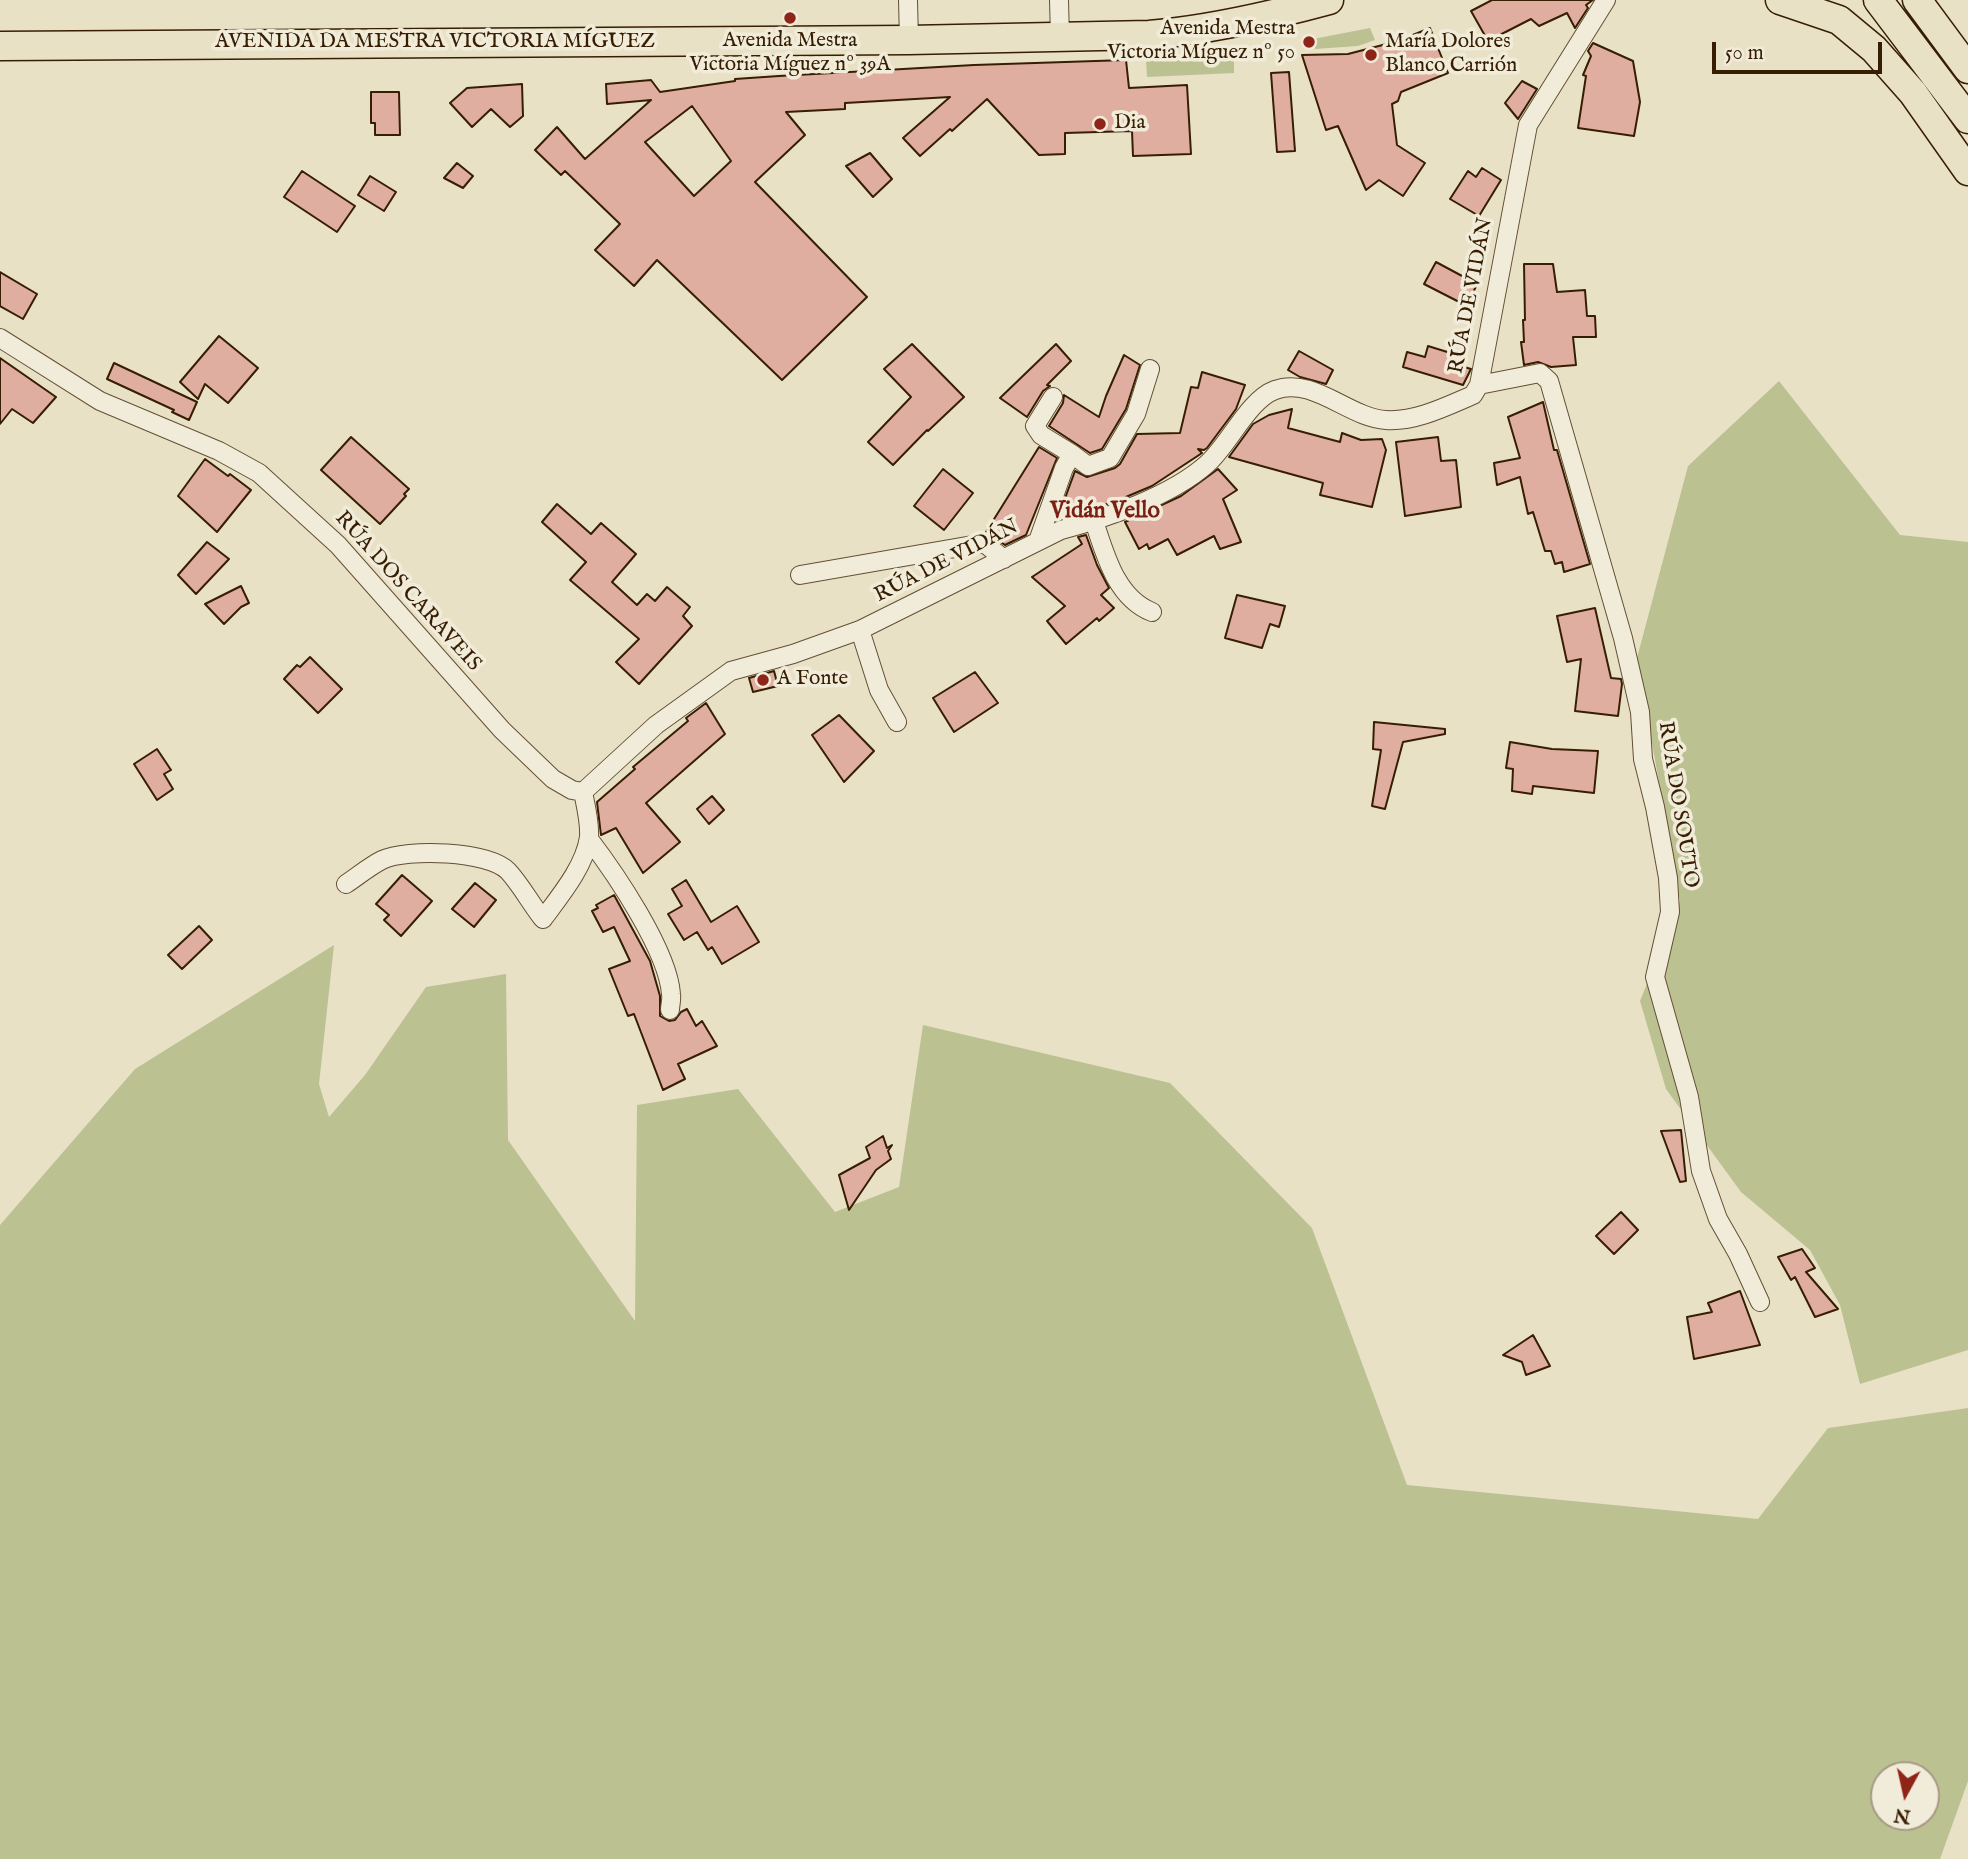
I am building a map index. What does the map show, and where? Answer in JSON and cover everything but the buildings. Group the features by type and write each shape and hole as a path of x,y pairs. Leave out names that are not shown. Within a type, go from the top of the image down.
{"main road":[{"name":"AVENIDA DA MESTRA VICTORIA MÍGUEZ","path":"0,46 1060,38 1182,32 1299,4 1329,0"},
{"path":"1789,3 1826,7 1846,0"},
{"path":"1878,0 1968,120"},
{"path":"1917,0 1968,69"},
{"path":"1789,3 1839,20 1874,49 1913,93 1968,171"}],"street":[{"path":"908,0 909,40"},
{"path":"1059,0 1060,38"},
{"name":"RÚA DE VIDÁN","path":"583,792 656,725 731,671 793,654 860,631 1061,530 1094,521 1156,497 1206,466 1258,401 1273,391 1302,388 1363,414 1386,420 1415,417 1474,395 1479,385 1528,125 1606,0"},
{"name":"RÚA DOS CARAVEIS","path":"0,338 100,401 219,452 259,474 338,545 502,730 553,779 572,790 583,792"},
{"path":"1053,397 1035,426 1041,435 1088,466 1110,458 1136,414 1150,369"},
{"name":"RÚA DO SOUTO","path":"1479,385 1540,373 1549,381 1623,638 1640,712 1643,759 1668,878 1670,912 1655,977 1689,1097 1701,1171 1718,1219 1760,1302"},
{"path":"1038,541 1064,468 1072,454"},
{"path":"1094,521 1105,555 1125,594 1143,609 1152,612"},
{"path":"800,575 984,543 1004,559"},
{"name":"RÚA DE VIDÁN","path":"860,631 879,690 897,722"},
{"path":"346,884 383,859 407,854 437,853 489,861 506,869 543,919 575,870 589,839 589,821 583,792"},
{"path":"589,839 642,918 666,974 671,993 670,1010"}],"green space":[{"path":"1370,28 1375,40 1358,46 1315,49 1313,39"},
{"path":"1146,60 1234,60 1234,73 1147,77"},
{"path":"1779,381 1900,535 1968,542 1968,1350 1860,1384 1840,1305 1810,1250 1741,1192 1666,1089 1640,1001 1680,901 1637,658 1688,466"},
{"path":"334,945 319,1084 329,1117 365,1075 426,987 506,974 508,1140 635,1321 637,1105 738,1089 835,1212 899,1187 923,1025 1170,1083 1312,1228 1407,1485 1758,1519 1828,1428 1968,1408 1968,1781 1940,1859 0,1859 0,1225 135,1069"}],"place":[{"name":"Avenida Mestra Victoria Míguez nº 39A","path":"790,18"},
{"name":"Avenida Mestra Victoria Míguez nº 50","path":"1309,42"},
{"name":"María Dolores Blanco Carrión","path":"1371,55"},
{"name":"Dia","path":"1100,124"},
{"name":"A Fonte","path":"763,680"}],"district":[{"name":"Vidán Vello","path":"1105,512"}]}
